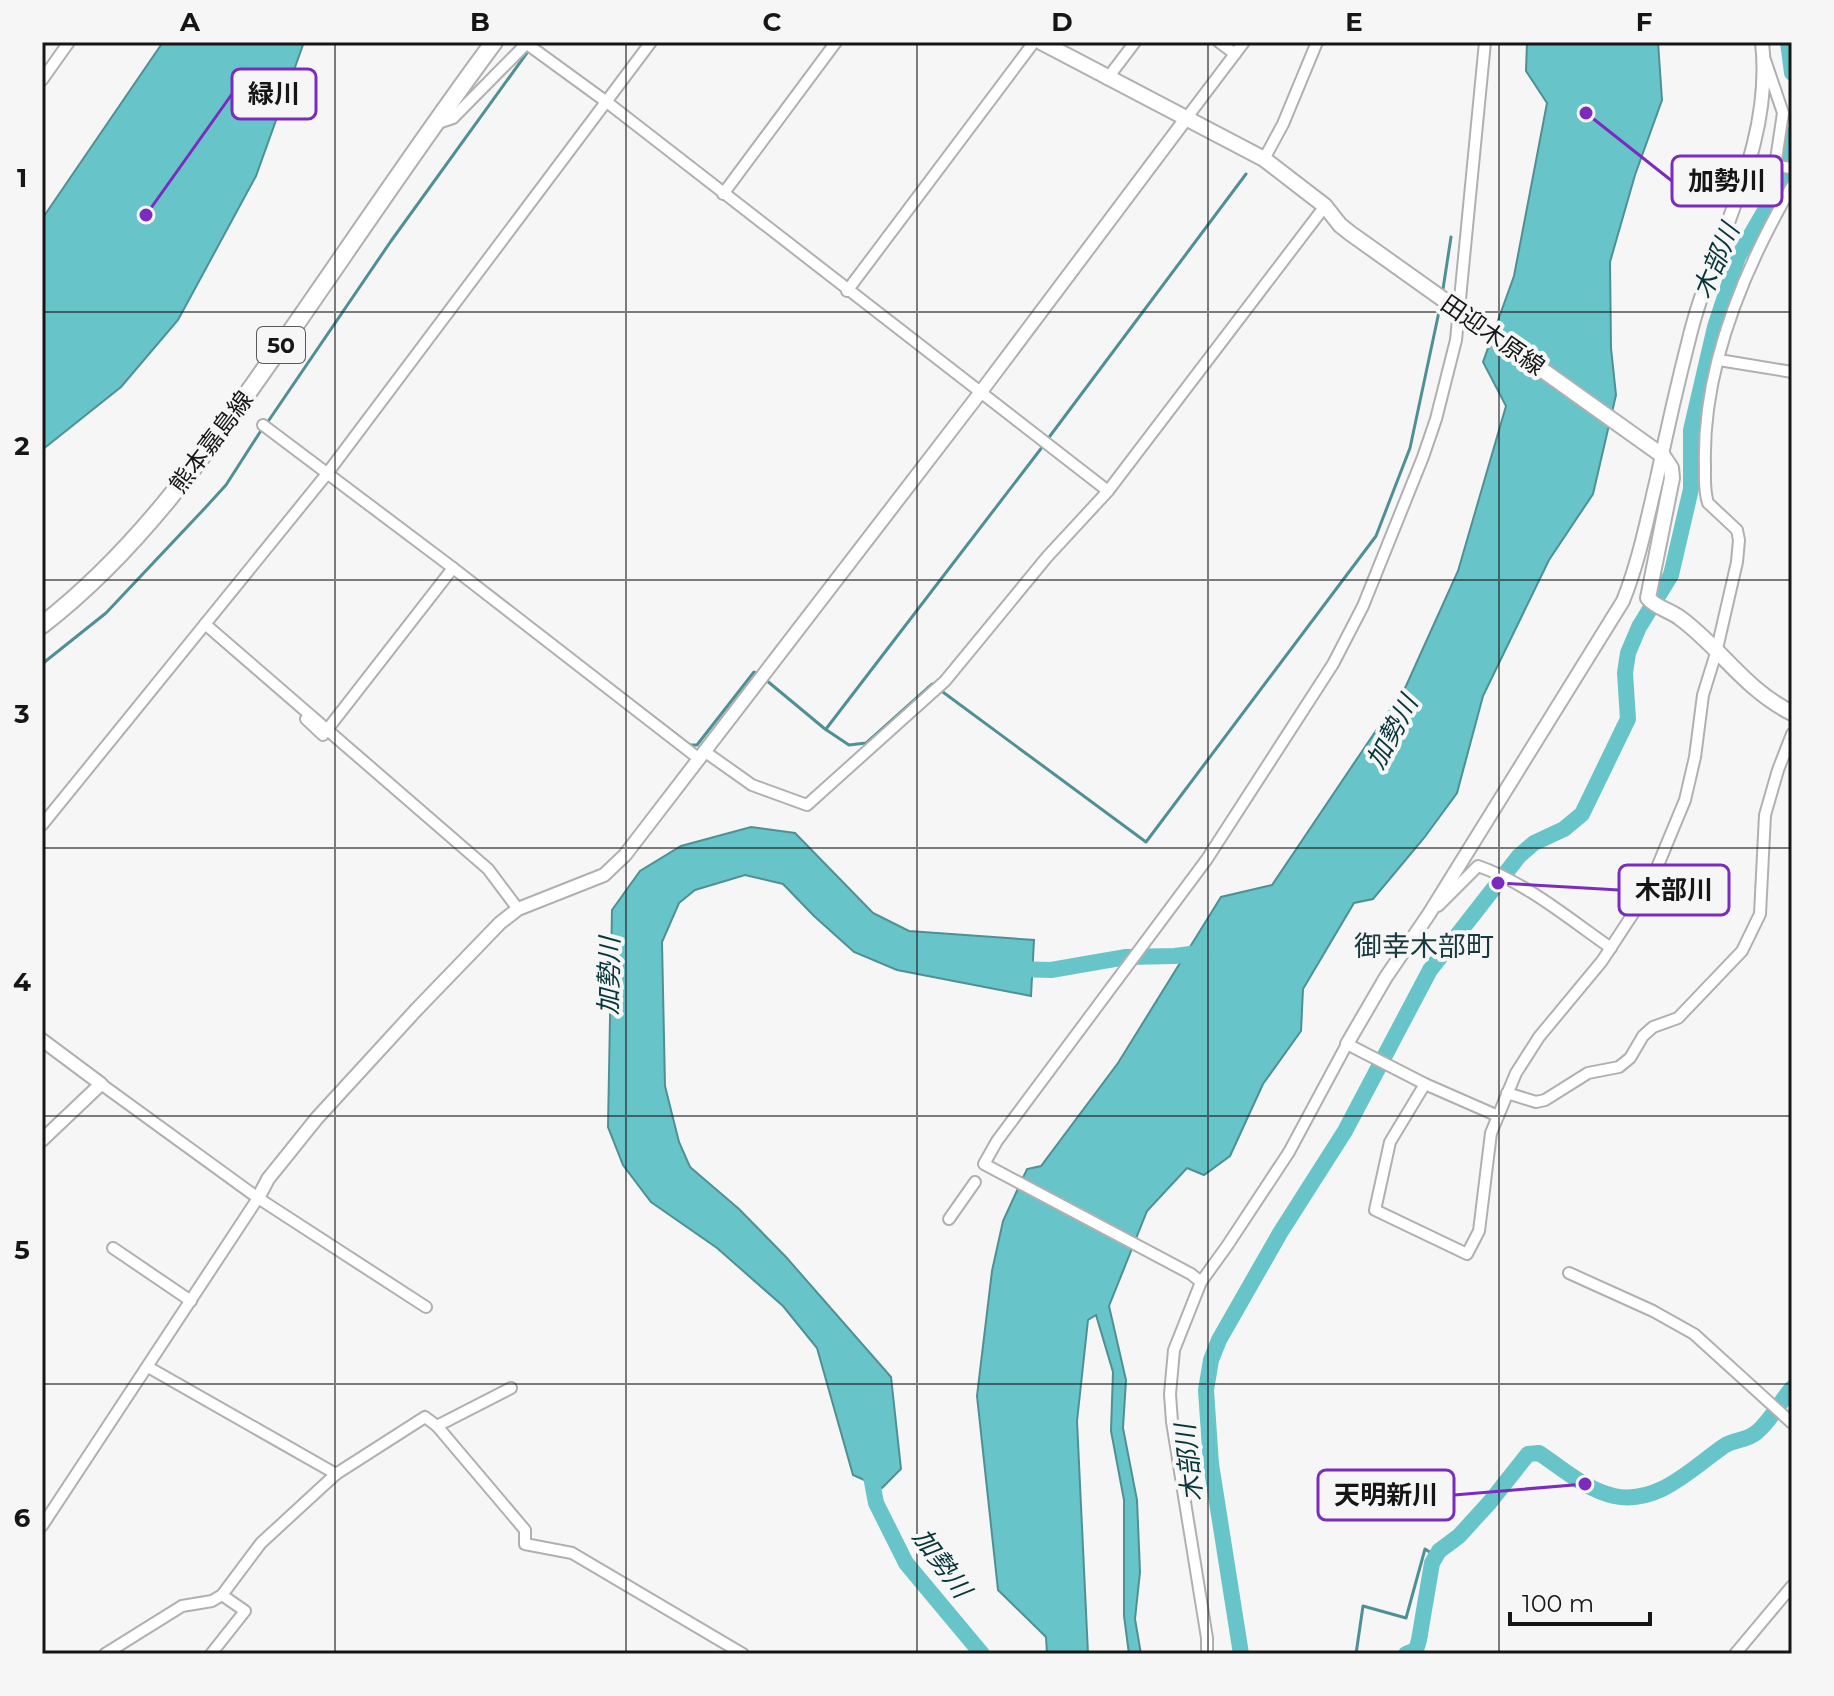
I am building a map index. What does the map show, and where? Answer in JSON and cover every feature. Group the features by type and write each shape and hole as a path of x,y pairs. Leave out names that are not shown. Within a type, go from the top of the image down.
{"main road":[{"name":"熊本嘉島線","path":"42,625 117,559 195,469 432,125 494,42"},
{"name":"田迎木原線","path":"1041,42 1264,159 1325,206 1350,233 1663,456"},
{"path":"1663,456 1671,468 1672,478 1648,598 1679,617 1760,693 1792,713"}],"street":[{"path":"42,80 69,42"},
{"path":"42,825 326,475 651,42"},
{"path":"723,194 836,42"},
{"path":"847,291 1034,42"},
{"path":"1107,79 1135,42"},
{"path":"1219,42 1235,54"},
{"path":"42,1526 268,1179 317,1118 500,923 518,909 604,875 625,855 980,393 1244,42"},
{"path":"1264,159 1283,124 1317,42"},
{"path":"1201,1282 984,1164 997,1141 1207,859 1333,664 1363,606 1423,457 1456,340 1485,42"},
{"path":"1207,1654 1172,1422 1170,1394 1179,1333 1201,1282 1289,1152 1386,977 1429,914 1623,601 1642,543 1690,335 1709,269 1753,156 1759,129 1764,58 1762,42"},
{"path":"432,125 453,118 527,43 1108,491"},
{"path":"1764,58 1783,113 1775,166 1792,168"},
{"path":"1425,1084 1390,1142 1375,1210 1467,1254 1479,1231 1491,1133 1516,1073 1539,1037 1611,948 1646,894 1685,800 1695,757 1703,695 1716,653 1737,562 1739,540 1737,530 1708,503 1704,432 1722,338 1753,257 1792,186"},
{"path":"263,425 701,755 752,785 807,805 945,681 1047,557 1108,491 1325,206"},
{"path":"1719,360 1792,372"},
{"path":"205,624 323,735 453,568"},
{"path":"328,729 488,869 518,909"},
{"path":"1507,1093 1536,1102 1545,1100 1588,1073 1619,1067 1630,1058 1643,1036 1653,1027 1678,1018 1742,951 1760,914 1765,815 1792,734"},
{"path":"1429,914 1478,866 1522,887 1611,948"},
{"path":"42,1040 258,1198 426,1307"},
{"path":"1347,1044 1425,1084 1498,1116"},
{"path":"42,1140 101,1084"},
{"path":"949,1219 975,1182"},
{"path":"113,1248 191,1301"},
{"path":"1569,1273 1653,1311 1694,1334 1792,1423"},
{"path":"148,1367 336,1474"},
{"path":"437,1426 511,1388"},
{"path":"105,1654 182,1606 212,1601 222,1595 261,1543 336,1474 425,1417 437,1426 525,1530 525,1544 572,1553 743,1654"},
{"path":"1735,1654 1792,1586"},
{"path":"211,1654 245,1611 222,1595"}],"water":[{"path":"163,42 304,42 256,176 178,320 121,387 42,450 42,219"},
{"path":"1527,42 1658,42 1662,100 1635,175 1610,262 1611,348 1616,395 1593,494 1549,560 1483,696 1457,793 1373,899 1354,903 1303,989 1301,1031 1263,1084 1230,1156 1204,1175 1187,1168 1147,1211 1109,1306 1126,1380 1123,1428 1137,1500 1140,1572 1135,1619 1141,1654 1129,1654 1124,1616 1124,1500 1111,1431 1113,1372 1096,1315 1088,1320 1077,1421 1088,1654 1047,1654 1046,1637 998,1590 977,1396 992,1271 1003,1221 1027,1169 1041,1166 1118,1063 1221,897 1272,885 1406,686 1458,571 1506,406 1483,362 1514,276 1547,103 1526,71"},
{"path":"751,827 795,833 873,913 909,931 1034,940 1031,996 897,970 854,952 783,884 745,875 695,890 679,903 662,942 665,1086 679,1142 690,1167 739,1209 786,1257 891,1377 901,1469 882,1488 853,1475 817,1348 783,1306 717,1248 651,1202 623,1165 608,1127 612,910 640,871 681,846"}],"waterway":[{"name":"木部川","path":"1788,42 1792,73"},
{"path":"267,423 391,241 529,50"},
{"name":"木部川","path":"1241,1654 1211,1464 1206,1390 1211,1360 1219,1340 1280,1233 1345,1131 1430,970 1519,856 1534,843 1564,829 1582,814 1628,719 1625,673 1628,653 1639,627 1671,575 1691,489 1691,430 1715,327 1738,257 1785,176 1792,134"},
{"path":"1047,440 1246,174"},
{"path":"1443,289 1451,237"},
{"path":"766,680 849,745 866,743 932,684 1146,842 1376,536 1410,448 1440,307"},
{"path":"42,664 106,613 205,508 226,485 262,429"},
{"path":"826,729 1043,446"},
{"path":"603,678 690,745 697,745 754,672 760,676"},
{"name":"加勢川","path":"1014,969 1051,970 1126,957 1205,952"},
{"path":"1406,1654 1416,1650 1432,1563 1439,1551 1459,1536 1528,1454 1539,1453 1584,1484 1604,1493 1630,1497 1645,1495 1673,1483 1728,1444 1753,1435 1767,1422 1792,1388"},
{"name":"加勢川","path":"869,1466 876,1503 906,1563 982,1654"},
{"path":"1356,1654 1363,1606 1406,1618 1425,1549 1439,1558"}],"place":[{"name":"加勢川","path":"1586,113"},
{"name":"緑川","path":"146,215"},
{"name":"木部川","path":"1498,883"},
{"name":"天明新川","path":"1585,1484"}],"district":[{"name":"御幸木部町","path":"1424,946"}]}
